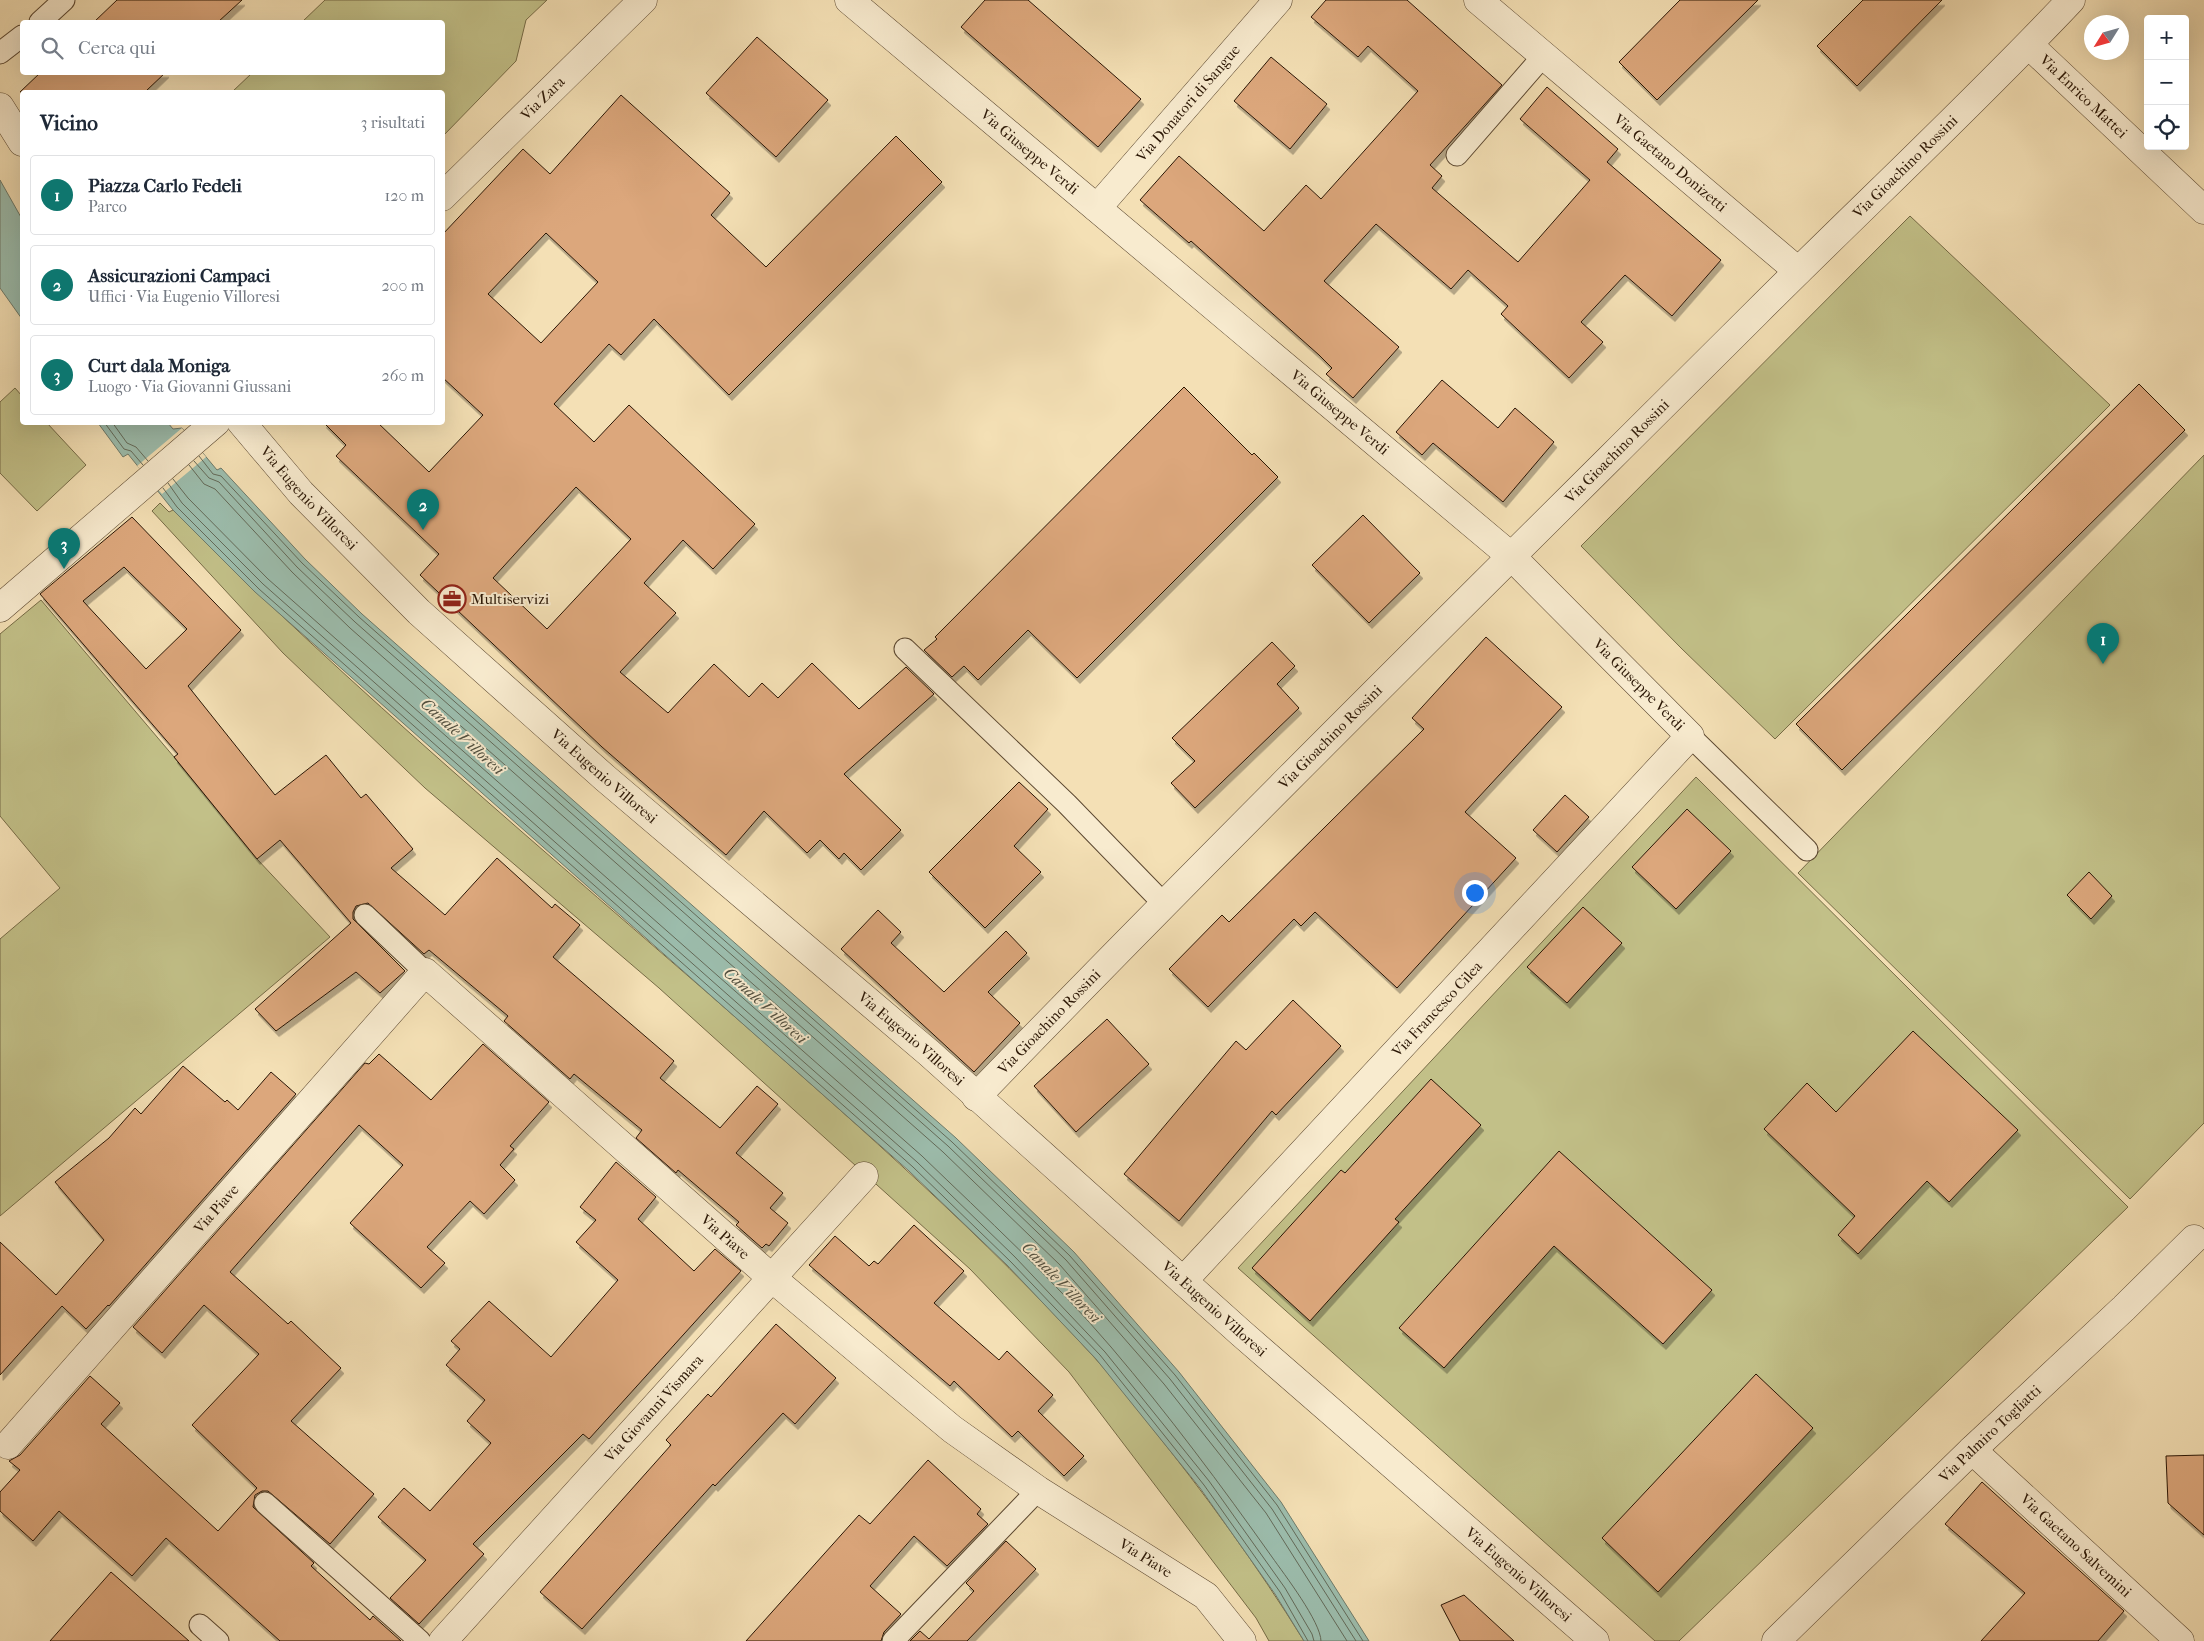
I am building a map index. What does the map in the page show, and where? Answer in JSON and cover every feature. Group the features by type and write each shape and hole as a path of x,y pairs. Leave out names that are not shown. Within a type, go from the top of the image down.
{"street":[{"name":"Via Zara","path":"445,194 643,0"},
{"name":"Via Giuseppe Verdi","path":"849,0 1512,557 1690,736"},
{"name":"Via Donatori di Sangue","path":"1097,208 1278,0"},
{"name":"Via Gaetano Donizetti","path":"1478,0 1798,271"},
{"name":"Via Gioachino Rossini","path":"976,1098 1164,904 1798,271 2029,45 2072,0"},
{"name":"Via Enrico Mattei","path":"2029,45 2204,210"},
{"path":"0,107 20,139"},
{"name":"Via Eugenio Villoresi","path":"244,425 301,493 419,612 605,778 928,1053 976,1098 1183,1281 1595,1641"},
{"path":"0,608 207,430"},
{"name":"Via Francesco Cilea","path":"1183,1281 1690,736"},
{"name":"Via Piave","path":"8,1445 425,972 773,1279 952,1429 1038,1490 1206,1596 1242,1641"},
{"name":"Via Giovanni Vismara","path":"443,1641 773,1279 864,1176"},
{"name":"Via Palmiro Togliatti","path":"1776,1641 1972,1450 2199,1244"},
{"name":"Via Gaetano Salvemini","path":"1972,1450 2180,1641"}],"lane":[{"path":"42,20 64,0"},
{"path":"0,53 20,38"},
{"path":"1457,156 1544,55"},
{"path":"905,649 1067,804 1164,904"},
{"name":"Via Giuseppe Verdi","path":"1690,736 1807,850"},
{"name":"Via Piave","path":"365,915 425,972"},
{"path":"893,1641 1038,1490"},
{"path":"265,1503 420,1641"},
{"path":"200,1625 218,1641"}],"shaded area":[{"path":"325,0 547,0 526,20 516,61 445,134 445,90 234,90 250,75 445,75 445,20 304,20"},
{"path":"1910,216 2110,405 1775,739 1681,648 1581,546"},
{"path":"15,388 20,394 20,425 49,425 86,465 37,511 0,473 0,402"},
{"path":"2204,455 2204,1123 2130,1199 1798,873"},
{"path":"160,503 169,512 173,510 241,577 382,708 742,1023 877,1144 1009,1268 1115,1381 1230,1530 1304,1641 1269,1641 1256,1618 1069,1372 970,1269 659,988 425,788 283,653 152,511"},
{"path":"41,600 174,757 257,859 330,937 0,1216 0,939 60,888 0,816 0,634"},
{"path":"1696,777 2128,1207 1679,1641 1655,1641 1238,1268"}],"water":[{"path":"0,180 20,215 20,316 0,288"},
{"name":"Canale Villoresi","path":"99,425 170,425 173,429 182,428 217,470 221,468 305,559 362,614 956,1138 1074,1252 1179,1372 1281,1502 1369,1641 1304,1641 1275,1594 1200,1488 1096,1359 1007,1265 909,1171 255,592 173,510 128,454 123,457"}],"pier":[{"path":"182,428 206,457 162,494 137,466"}],"building":[{"path":"117,0 242,0 220,20 96,20"},
{"path":"985,0 1028,0 1141,99 1098,147 961,27"},
{"path":"1326,0 1407,0 1502,85 1430,165 1442,176 1432,188 1518,262 1590,180 1520,119 1547,87 1618,149 1607,162 1721,260 1672,316 1625,275 1581,322 1603,342 1569,378 1501,314 1508,306 1468,270 1451,289 1376,224 1324,281 1399,347 1353,398 1326,374 1332,368 1319,355 1191,241 1189,243 1140,200 1179,156 1264,231 1306,185 1321,199 1418,91 1368,46 1358,57 1311,17"},
{"path":"1680,0 1758,0 1657,100 1619,62"},
{"path":"1863,0 1942,0 1857,86 1817,46"},
{"path":"757,37 828,100 776,157 706,93"},
{"path":"1271,57 1327,104 1290,149 1234,101"},
{"path":"38,75 163,75 147,90 22,90"},
{"path":"621,95 730,193 711,215 766,267 896,136 942,182 729,395 654,319 621,355 609,344 554,404 594,442 629,405 755,524 713,569 683,540 644,583 676,613 620,672 668,713 714,664 749,697 762,683 778,698 812,663 859,709 906,667 934,694 844,774 901,830 861,870 844,853 839,859 820,840 807,853 764,811 726,855 602,747 420,575 439,554 336,456 346,445 326,425 380,425 429,472 483,415 445,380 445,232 523,149 550,174","holes":["546,233 598,282 541,343 488,294","576,487 631,539 547,629 493,578"]},
{"path":"1442,380 1498,428 1515,408 1554,442 1503,502 1433,443 1422,455 1396,432"},
{"path":"2139,384 2185,430 1842,770 1796,724"},
{"path":"1184,387 1252,455 1254,453 1278,477 1077,678 1028,630 978,680 964,666 952,677 924,650 937,639 935,637"},
{"path":"1363,515 1420,573 1369,623 1312,565"},
{"path":"132,517 241,630 188,686 275,795 326,755 361,798 366,794 413,849 391,868 445,915 497,858 552,908 555,904 580,925 553,957 674,1061 660,1078 720,1128 757,1086 778,1104 736,1153 783,1193 770,1208 788,1223 769,1246 766,1244 762,1248 736,1225 739,1222 678,1170 676,1173 636,1138 642,1130 574,1074 570,1079 504,1021 508,1016 429,950 424,954 368,903 356,906 353,912 353,919 405,971 380,993 356,972 276,1031 255,1009 351,923 280,840 257,859 174,757 178,754 40,594","holes":["124,567 187,629 146,669 83,601"]},
{"path":"1486,637 1562,707 1465,812 1516,858 1397,988 1315,912 1301,926 1294,919 1208,1007 1169,969 1222,915 1229,922 1424,729 1412,718"},
{"path":"1272,642 1295,666 1277,684 1299,708 1195,808 1171,783 1195,761 1172,738"},
{"path":"1019,782 1048,809 1014,846 1041,872 985,928 929,872"},
{"path":"1565,795 1589,817 1557,852 1533,830"},
{"path":"1687,809 1731,851 1676,909 1632,867"},
{"path":"2089,872 2112,896 2091,919 2067,895"},
{"path":"1583,907 1622,943 1567,1003 1527,967"},
{"path":"878,910 901,932 891,943 944,992 1006,931 1027,953 988,992 1020,1023 974,1072 841,949"},
{"path":"1293,1000 1341,1046 1276,1115 1272,1111 1179,1221 1124,1174 1236,1041 1246,1050"},
{"path":"1107,1019 1149,1064 1076,1132 1034,1086"},
{"path":"1913,1031 2018,1130 1949,1202 1927,1181 1858,1254 1838,1235 1855,1216 1764,1129 1807,1083 1836,1112"},
{"path":"483,1044 549,1102 510,1146 514,1149 500,1165 515,1180 484,1214 470,1201 427,1247 445,1263 421,1288 350,1223 403,1165 359,1125 230,1272 288,1324 291,1321 341,1368 291,1421 374,1494 330,1544 268,1491 262,1491 255,1495 253,1507 314,1563 311,1566 370,1620 373,1616 401,1641 280,1641 166,1538 132,1576 59,1511 33,1541 0,1511 0,1492 20,1470 9,1461 20,1455 90,1376 120,1403 101,1424 218,1531 257,1488 192,1425 259,1354 204,1305 162,1353 133,1327 365,1063 369,1064 379,1054 431,1100"},
{"path":"183,1066 225,1102 227,1100 238,1110 271,1072 296,1094 109,1306 86,1329 62,1306 0,1375 0,1242 56,1295 104,1240 55,1182 109,1138 135,1108 141,1114"},
{"path":"1431,1079 1481,1125 1395,1219 1399,1222 1310,1321 1252,1268 1341,1170 1345,1173"},
{"path":"1559,1151 1712,1290 1663,1344 1554,1246 1444,1368 1399,1328"},
{"path":"616,1162 656,1197 638,1219 694,1271 715,1249 741,1271 589,1439 583,1434 473,1544 484,1554 419,1624 390,1598 426,1560 378,1517 404,1488 430,1511 491,1443 467,1421 485,1400 446,1365 460,1349 451,1341 489,1301 551,1357 618,1280 576,1242 596,1220 580,1207"},
{"path":"914,1225 964,1271 934,1303 999,1360 1007,1351 1053,1395 1038,1411 1084,1456 1064,1476 1018,1431 1012,1437 954,1381 950,1386 809,1265 835,1236 869,1266 874,1261 878,1264"},
{"path":"776,1324 836,1378 795,1424 783,1413 715,1486 713,1484 582,1629 540,1592 671,1445 666,1440 708,1394 711,1397"},
{"path":"1756,1374 1813,1428 1658,1592 1602,1538"},
{"path":"2204,1455 2204,1535 2168,1503 2166,1456"},
{"path":"928,1460 981,1509 977,1514 988,1524 947,1566 914,1536 870,1586 901,1614 884,1632 881,1641 746,1641 859,1515 870,1524"},
{"path":"1982,1482 2124,1611 2098,1641 1981,1641 2025,1593 1945,1524"},
{"path":"1006,1541 1036,1569 967,1641 910,1641 920,1631 929,1639 974,1591 966,1583"},
{"path":"111,1572 189,1641 50,1641"},
{"path":"1464,1595 1514,1641 1460,1641 1441,1605"}],"place":[{"name":"Assicurazioni Campaci","path":"423,530"},
{"name":"Curt dala Moniga","path":"64,569"},
{"name":"Multiservizi","path":"452,599"},
{"name":"Piazza Carlo Fedeli","path":"2103,664"}]}
